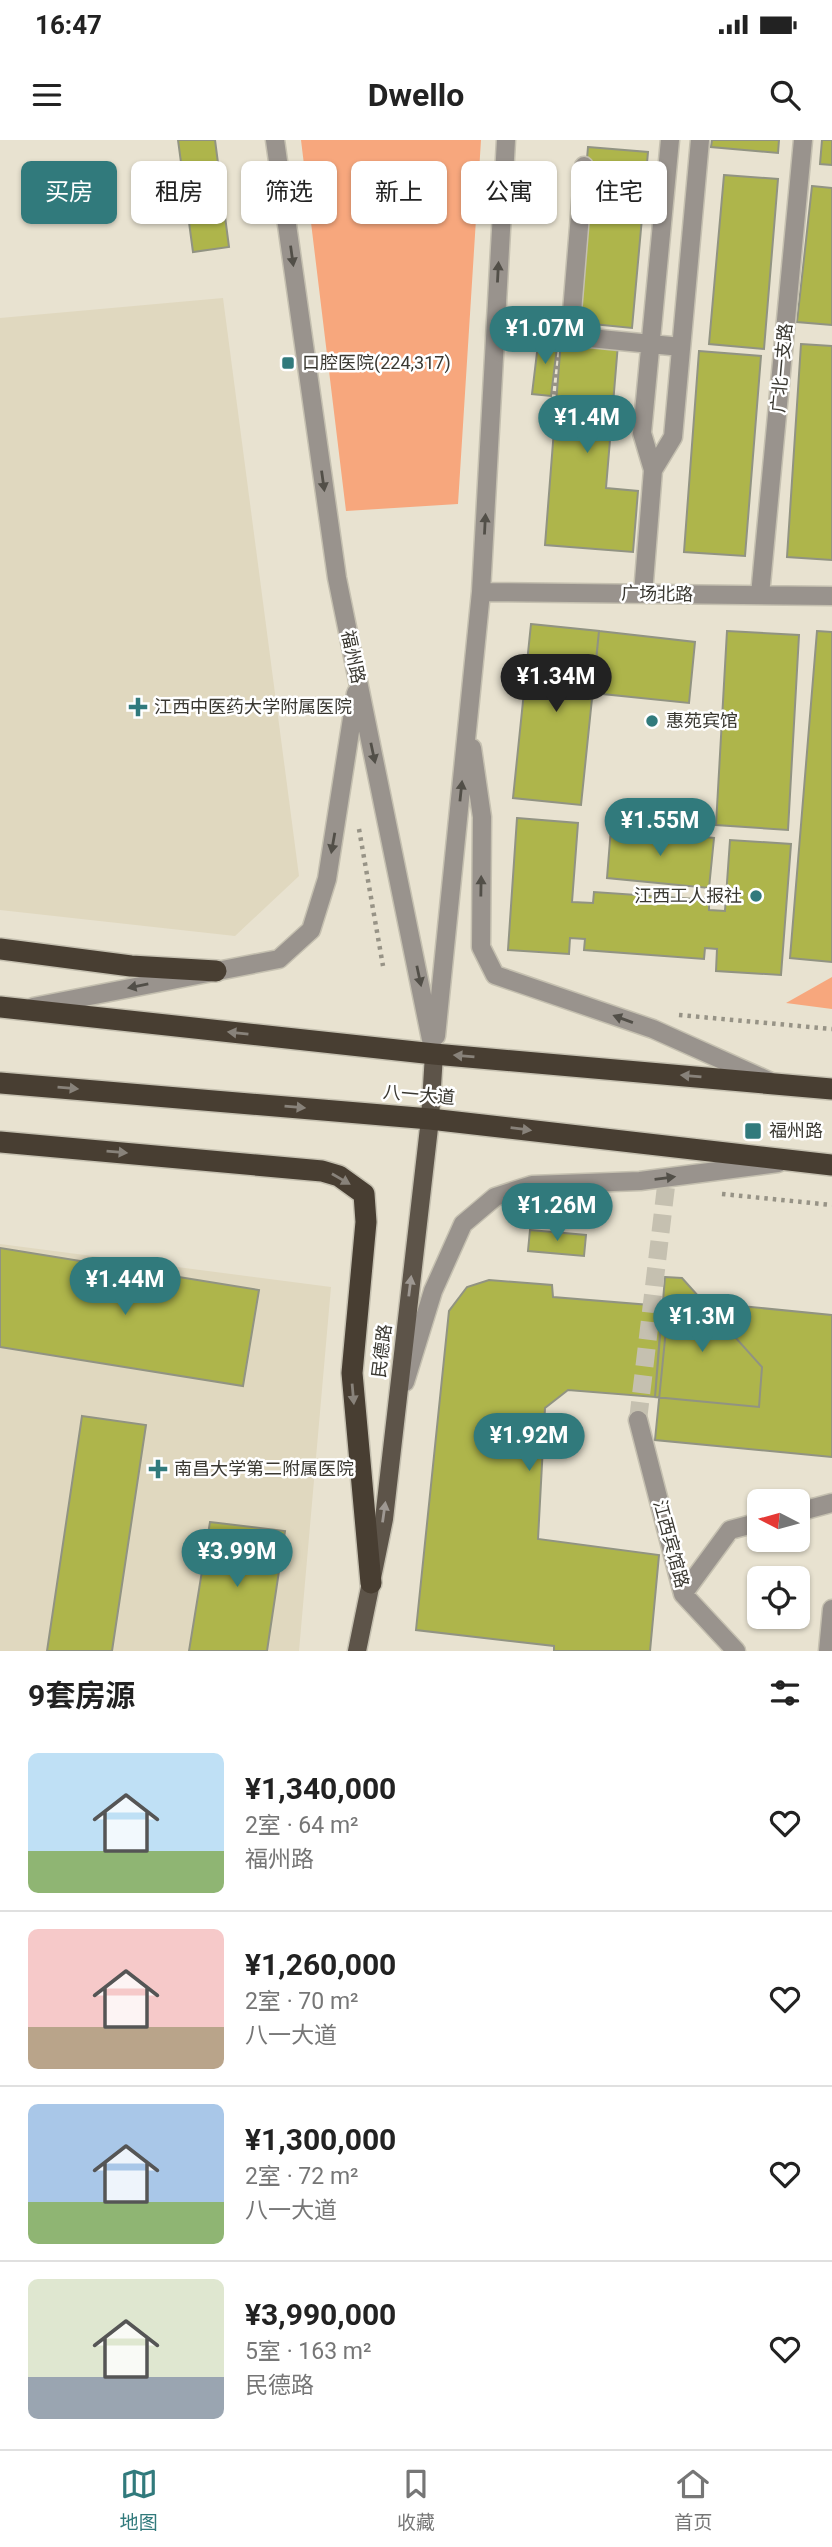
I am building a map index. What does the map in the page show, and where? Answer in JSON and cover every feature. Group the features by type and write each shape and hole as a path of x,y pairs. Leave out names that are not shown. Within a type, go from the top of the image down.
{"highway":[{"path":"0,949 131,966 216,971"},
{"path":"10,1008 435,1054 832,1089"},
{"name":"八一大道","path":"0,1083 430,1119 832,1165"},
{"path":"0,1142 322,1171 338,1176 364,1194 366,1222 352,1373 371,1583"}],"main road":[{"name":"民德路","path":"357,1651 384,1519 430,1119 435,1054"}],"street":[{"name":"福州路","path":"275,140 337,578 435,1054"},
{"path":"435,1054 481,592 506,140"},
{"path":"643,594 653,470 642,433 670,140"},
{"path":"653,470 673,437 700,140"},
{"name":"广北一支路","path":"760,595 803,140"},
{"path":"579,224 570,336 681,347"},
{"name":"广场北路","path":"481,592 832,596"},
{"path":"10,1008 279,958 312,930 327,879 344,784 358,679"},
{"path":"468,721 482,817 481,947 495,975 653,1029 776,1084"},
{"path":"396,1409 433,1291 463,1224 495,1197 532,1185 640,1181 793,1162"},
{"name":"江西宾馆路","path":"638,1420 683,1594 736,1651"},
{"path":"810,1509 832,1503"},
{"path":"683,1594 730,1530 747,1525"},
{"path":"828,1651 832,1609"}],"path":[{"path":"553,403 559,335 570,336"},
{"path":"344,784 359,829 383,966"},
{"path":"671,1014 832,1029"},
{"path":"721,1194 832,1205"}],"shaded area":[{"path":"301,140 481,140 480,161 461,161 461,224 476,224 458,504 346,511 311,224 337,224 337,161 304,161"},
{"name":"江西中医药大学附属医院","path":"223,298 299,876 235,936 0,910 0,318"},
{"path":"832,977 832,1009 786,1003"},
{"name":"南昌大学第二附属医院","path":"0,1244 331,1287 299,1651 0,1651"}],"building":[{"path":"178,140 215,140 218,161 181,161"},
{"path":"712,140 779,140 778,153 711,147"},
{"path":"822,140 832,140 832,165 820,164"},
{"path":"588,147 648,152 647,161 587,161"},
{"path":"724,175 778,179 764,349 709,344"},
{"path":"812,186 832,188 832,325 797,322"},
{"path":"189,224 226,224 229,247 193,252"},
{"path":"581,224 641,224 632,328 573,322"},
{"path":"539,336 558,339 551,396 532,394"},
{"path":"561,340 618,344 606,488 638,491 633,552 545,545"},
{"path":"801,344 832,346 832,560 787,557"},
{"path":"699,351 761,356 745,556 684,552"},
{"path":"531,624 599,631 581,805 513,798"},
{"path":"599,631 695,642 689,703 593,693"},
{"path":"727,631 799,635 788,830 716,825"},
{"path":"817,631 832,632 832,962 790,958"},
{"name":"江西工人报社","path":"517,818 578,823 572,902 593,903 594,892 709,900 709,910 725,911 730,840 791,844 781,975 716,971 717,949 705,948 704,959 584,950 585,939 570,938 569,954 508,950"},
{"path":"611,828 714,838 709,888 607,878"},
{"path":"530,1230 586,1235 584,1256 528,1251"},
{"path":"0,1248 259,1290 243,1386 0,1347"},
{"path":"665,1277 682,1278 762,1367 759,1407 655,1397"},
{"path":"489,1280 552,1285 553,1297 662,1306 655,1397 568,1390 545,1408 538,1539 659,1555 650,1651 554,1651 554,1646 416,1630 449,1311 467,1287"},
{"path":"669,1299 832,1315 832,1457 655,1440"},
{"path":"82,1416 146,1425 112,1651 47,1651"},
{"path":"210,1522 285,1531 267,1651 189,1651"}],"tunnel":[{"path":"638,1420 667,1178"}],"place":[{"name":"口腔医院(224,317)","path":"288,363"},
{"name":"江西中医药大学附属医院","path":"138,707"},
{"name":"惠苑宾馆","path":"652,721"},
{"name":"江西工人报社","path":"756,896"},
{"name":"福州路","path":"753,1131"},
{"name":"南昌大学第二附属医院","path":"158,1469"}]}
